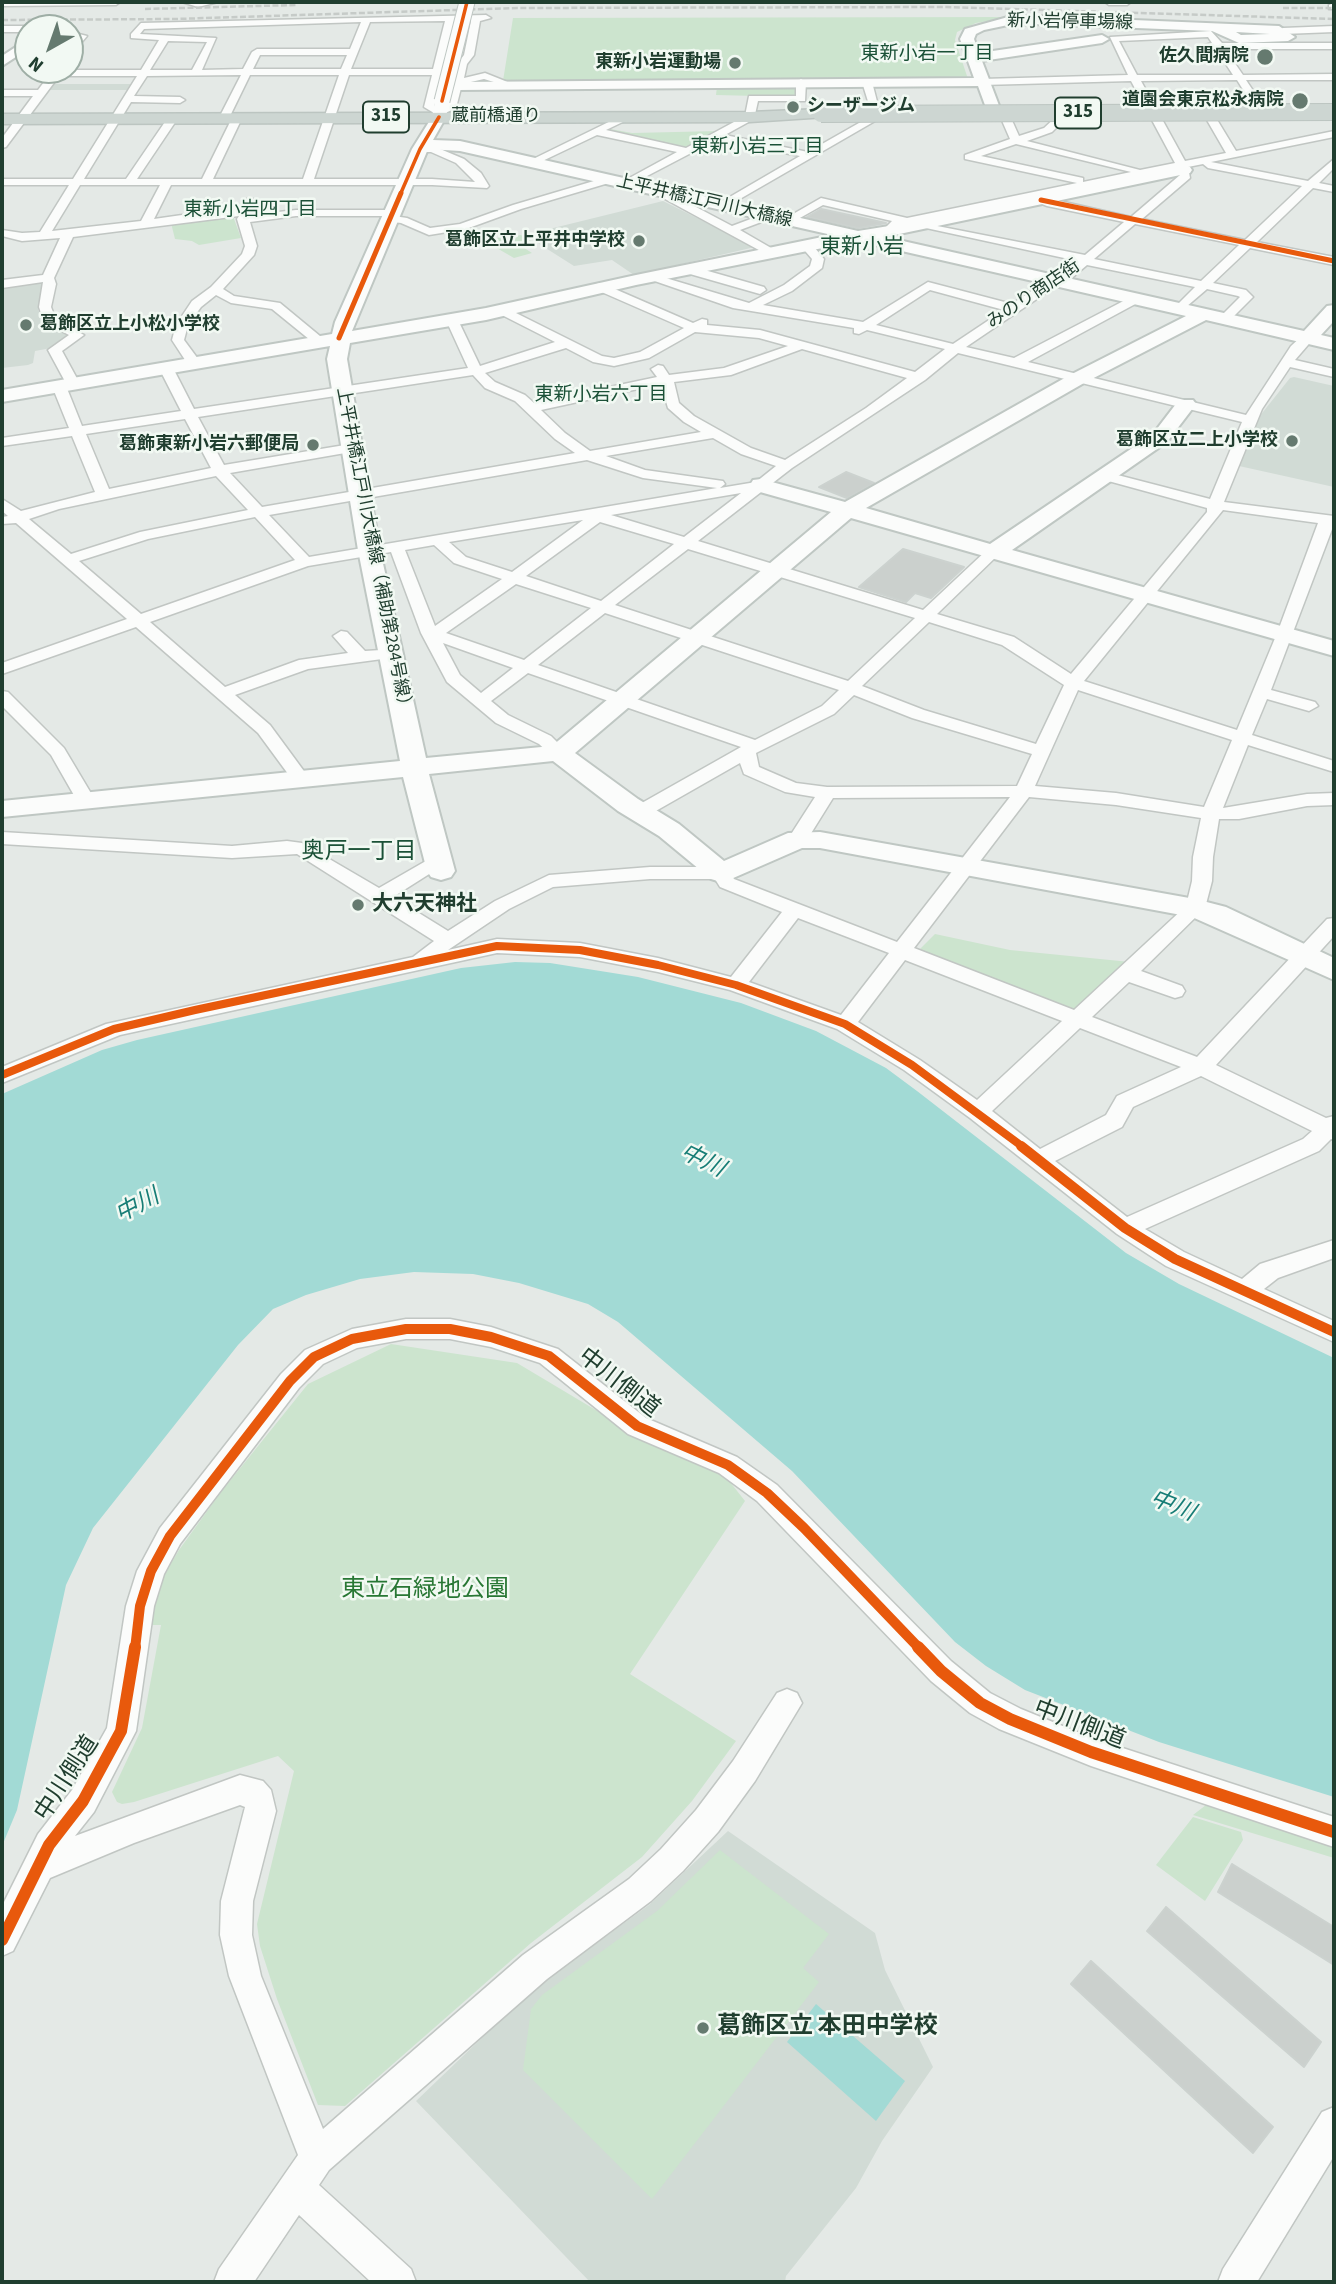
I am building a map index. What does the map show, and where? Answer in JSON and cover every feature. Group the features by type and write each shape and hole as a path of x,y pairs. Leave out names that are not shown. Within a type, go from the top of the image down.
{"main road":[{"name":"蔵前橋通り","path":"121,110 173,118 330,116 440,110 751,115"},
{"name":"蔵前橋通り","path":"2,117 121,110 231,116"},
{"name":"蔵前橋通り","path":"440,110 625,117 1334,112"},
{"path":"751,115 970,113 1063,116 1152,113 1272,126 1334,112"},
{"path":"998,114 1209,115 1272,126"}],"street":[{"path":"2,3 116,2"},
{"path":"186,2 214,2"},
{"path":"467,2 440,110 422,146 460,161 491,191 517,207"},
{"path":"1109,2 1125,2"},
{"path":"196,72 213,40 134,36 141,26 367,19 450,18 481,18 469,55 462,64 452,106 440,110 429,107 437,83 450,18"},
{"path":"307,182 345,72 367,19"},
{"name":"新小岩停車場線","path":"998,114 982,82 966,37 973,30 988,24 1030,20 1105,23 1220,30 1239,39 1288,38 1283,31"},
{"path":"1105,23 1182,167"},
{"path":"1302,29 1328,61"},
{"path":"1283,31 1334,29"},
{"path":"973,58 1116,45 1220,30"},
{"path":"1220,30 1212,35 1272,126"},
{"path":"45,234 165,38"},
{"path":"1116,45 1132,50"},
{"path":"1194,47 1334,46"},
{"path":"206,182 257,52 354,52"},
{"path":"84,71 345,72 438,68 462,64"},
{"path":"458,84 982,82 1334,77"},
{"path":"626,184 751,115 753,98 801,99 802,82"},
{"path":"722,205 876,114 867,82"},
{"path":"2,145 48,84"},
{"path":"2,93 41,93"},
{"path":"121,110 180,100"},
{"path":"998,114 1016,141 1141,171"},
{"path":"1209,115 1232,153"},
{"path":"1063,116 1053,128 968,157 1089,182"},
{"path":"530,163 625,117"},
{"path":"129,182 173,118"},
{"path":"2,396 452,320 806,245 926,225 1182,167 1232,153 1272,126 1334,134"},
{"path":"595,131 687,151"},
{"path":"714,136 809,155"},
{"path":"886,233 894,224 1141,171 1208,165 1334,142"},
{"name":"上平井橋江戸川大橋線","path":"422,146 460,146 1334,344"},
{"name":"上平井橋江戸川大橋線（補助第284号線）","path":"422,146 391,216 329,340 337,359 369,550 414,766 440,866"},
{"path":"1179,309 1334,162"},
{"path":"1208,165 1334,189"},
{"name":"みのり商店街","path":"481,701 787,465 871,411 954,349 1086,260 1186,176 1182,167"},
{"path":"2,233 22,237 145,225 217,213 391,216 429,232 476,223 517,207 608,180"},
{"path":"2,182 407,182 491,191"},
{"path":"2,198 24,182"},
{"path":"145,225 167,182"},
{"path":"194,363 178,340 181,326 195,304 215,290 248,254 251,246 244,215 260,182"},
{"path":"658,191 772,252"},
{"path":"787,220 815,199 907,221"},
{"path":"1041,200 1334,261"},
{"path":"731,230 768,216"},
{"path":"926,225 1242,293 1247,297 1224,319"},
{"path":"69,232 48,278 50,284 45,307 50,322 78,335 55,350 77,430 104,495"},
{"path":"752,306 788,288 816,268 818,259 806,245"},
{"path":"687,269 760,290"},
{"path":"649,277 733,304 865,326 1251,420"},
{"path":"2,284 48,278"},
{"path":"827,352 928,286 1015,309"},
{"path":"601,287 695,328 760,334 920,377"},
{"path":"215,290 230,299 276,306 285,316 329,340"},
{"path":"1014,364 1135,299"},
{"path":"502,310 598,359 614,362 644,355 733,304"},
{"path":"845,1024 1024,791 1040,751 1073,684 1215,513 1215,505 1251,420 1287,362 1334,310"},
{"path":"2,809 414,766 541,756 559,752 847,510 1077,379 1202,315"},
{"path":"452,320 475,371 490,385 520,398 560,436 587,455 612,466 671,480 761,485 1334,649"},
{"path":"2,442 475,371 512,362 566,343"},
{"path":"531,408 666,379 726,372 802,345"},
{"path":"644,355 653,361 666,379 673,405 689,419 746,451 787,465"},
{"path":"1287,362 1334,373"},
{"path":"166,368 219,470 305,562"},
{"path":"640,812 751,749 828,710 993,552 1160,438 1186,404"},
{"path":"68,560 145,536 258,512 717,433"},
{"path":"10,520 55,505 219,470 351,448"},
{"path":"978,1112 1195,908 1212,814 1331,519 1215,505 1106,476"},
{"path":"2,669 305,562 761,485"},
{"path":"2,503 10,520 68,560 264,729 300,778"},
{"path":"597,514 1008,641 1073,684 1334,767"},
{"path":"429,633 439,631 514,578 597,514"},
{"path":"437,540 460,560 851,688 918,714 1040,751"},
{"path":"396,546 429,633 453,678 502,719 545,740 640,812 669,830 721,873 727,883 1201,1067 1332,1128 1311,1145 1125,1228"},
{"path":"429,633 623,700 751,749"},
{"path":"341,636 360,656"},
{"path":"224,693 305,664 391,653"},
{"path":"1261,692 1309,706"},
{"path":"2,696 58,752 86,800"},
{"path":"751,749 750,770 792,788 827,793 1024,791 1116,799 1212,814 1240,813 1307,800 1334,799"},
{"path":"798,839 827,793"},
{"path":"2,838 232,852 302,849 452,938 497,946 580,950 658,965 736,985 845,1024 912,1065 978,1112 1125,1228 1175,1259 1334,1332"},
{"path":"412,965 521,894 549,881 650,873 721,873 798,839 908,854 965,868 1195,908 1216,914 1334,970"},
{"path":"379,897 440,866"},
{"path":"736,985 794,910"},
{"path":"1039,1159 1114,1121 1125,1102 1201,1067 1334,924"},
{"path":"2,1075 114,1029 497,946"},
{"path":"1126,973 1175,991"},
{"path":"1245,1292 1269,1271 1334,1249"},
{"name":"中川側道","path":"2,1940 37,1867 64,1823 83,1801 121,1731 140,1606 151,1571 170,1536 290,1381 314,1357 352,1339 380,1332 433,1328 491,1337 549,1356 637,1426 728,1465 751,1480 804,1528 942,1671 980,1703 1010,1719 1091,1752 1334,1832"},
{"path":"232,2282 317,2158 535,1967 640,1890 672,1860 707,1821 744,1771 787,1703"},
{"path":"37,1867 133,1828 240,1790 252,1791 260,1801 261,1811 237,1901 236,1935 245,1976 317,2158"},
{"path":"83,1801 87,1825 91,1829 108,1831 133,1828"},
{"path":"1237,2282 1334,2124"},
{"path":"295,2187 398,2282"}],"shaded area":[{"path":"51,84 134,84 130,90 47,90"},
{"name":"葛飾区立上平井中学校","path":"663,201 755,247 634,275 612,260 574,266 525,235"},
{"name":"葛飾区立上小松小学校","path":"41,280 46,284 38,310 46,323 72,336 51,348 35,351 33,363 2,368 2,285"},
{"name":"葛飾区立二上小学校","path":"1290,378 1334,386 1334,487 1239,466 1259,417"},
{"name":"葛飾区立 本田中学校","path":"728,1831 875,1933 885,1970 933,2067 882,2141 856,2188 786,2276 785,2282 590,2282 416,2101 533,1989 649,1905"}],"green space":[{"name":"東新小岩運動場","path":"1011,17 976,23 957,32 955,40 968,79 503,81 513,18"},
{"path":"795,85 797,97 716,95 717,86"},
{"path":"605,128 632,133 719,131 687,150 603,132"},
{"path":"233,216 241,238 199,245 192,241 175,239 171,223"},
{"path":"521,235 531,241 518,244 532,253 514,258 488,243 497,238"},
{"path":"935,934 1010,950 1130,962 1077,1013 918,951"},
{"name":"東立石緑地公園","path":"391,1344 517,1363 651,1443 732,1478 730,1482 745,1501 630,1674 736,1741 692,1801 642,1857 531,1943 345,2106 318,2105 277,1999 260,1946 257,1924 294,1771 278,1756 134,1802 117,1802 112,1792 142,1728 161,1625 148,1625 158,1585 179,1550 221,1492 308,1384"},
{"path":"1218,1801 1334,1838 1334,1858 1193,1815 1206,1805"},
{"path":"1193,1817 1241,1832 1243,1840 1205,1901 1156,1865"},
{"path":"720,1850 829,1934 803,1968 819,1982 652,2199 523,2070 531,2009 542,1995 657,1911"}],"water":[{"name":"中川","path":"515,962 550,963 638,977 741,1003 816,1031 886,1068 1126,1253 1179,1284 1334,1358 1334,1797 1159,1742 1025,1690 986,1666 955,1642 792,1471 618,1322 588,1304 519,1283 473,1274 414,1272 360,1279 306,1295 273,1309 238,1345 93,1528 66,1585 17,1810 2,1846 2,1094 102,1050 137,1040 461,968"},
{"path":"816,2004 905,2081 876,2121 787,2042"}],"building":[{"path":"821,209 886,223 858,228 807,217"},
{"path":"846,472 874,483 847,498 819,487"},
{"path":"903,549 964,567 931,598 915,593 906,602 859,587"},
{"path":"1232,1864 1334,1927 1334,1965 1218,1892"},
{"path":"1166,1907 1321,2042 1304,2067 1147,1931"},
{"path":"1091,1961 1273,2127 1253,2153 1071,1984"}],"railway":[{"path":"145,9 296,5"},
{"path":"2,20 176,19 517,8 947,7 1334,19"},
{"path":"1283,8 1334,8"}],"cycle path":[{"path":"442,101 467,2"},
{"path":"339,338 420,149 439,117"},
{"path":"1041,200 1334,261"},
{"path":"2,1075 114,1029 497,946 580,950 658,965 736,985 845,1024 912,1065 978,1112 1125,1228 1175,1259 1334,1332"},
{"path":"2,1940 49,1845 83,1801 121,1731 140,1606 151,1571 170,1536 290,1381 314,1357 352,1339 406,1329 450,1329 491,1337 549,1356 637,1426 728,1465 767,1493 941,1671 980,1703 1010,1719 1091,1752 1334,1832"}],"place":[{"name":"佐久間病院","path":"1265,57"},
{"name":"東新小岩運動場","path":"735,63"},
{"name":"道園会東京松永病院","path":"1300,101"},
{"name":"シーザージム","path":"793,107"},
{"name":"葛飾区立上平井中学校","path":"639,241"},
{"name":"葛飾区立上小松小学校","path":"26,325"},
{"name":"葛飾区立二上小学校","path":"1292,441"},
{"name":"葛飾東新小岩六郵便局","path":"313,445"},
{"name":"大六天神社","path":"358,905"},
{"name":"葛飾区立 本田中学校","path":"703,2028"}],"district":[{"name":"東新小岩一丁目","path":"927,55"},
{"name":"東新小岩三丁目","path":"757,148"},
{"name":"東新小岩四丁目","path":"250,211"},
{"name":"東新小岩","path":"862,248"},
{"name":"東新小岩六丁目","path":"601,396"},
{"name":"奥戸一丁目","path":"359,853"}]}
